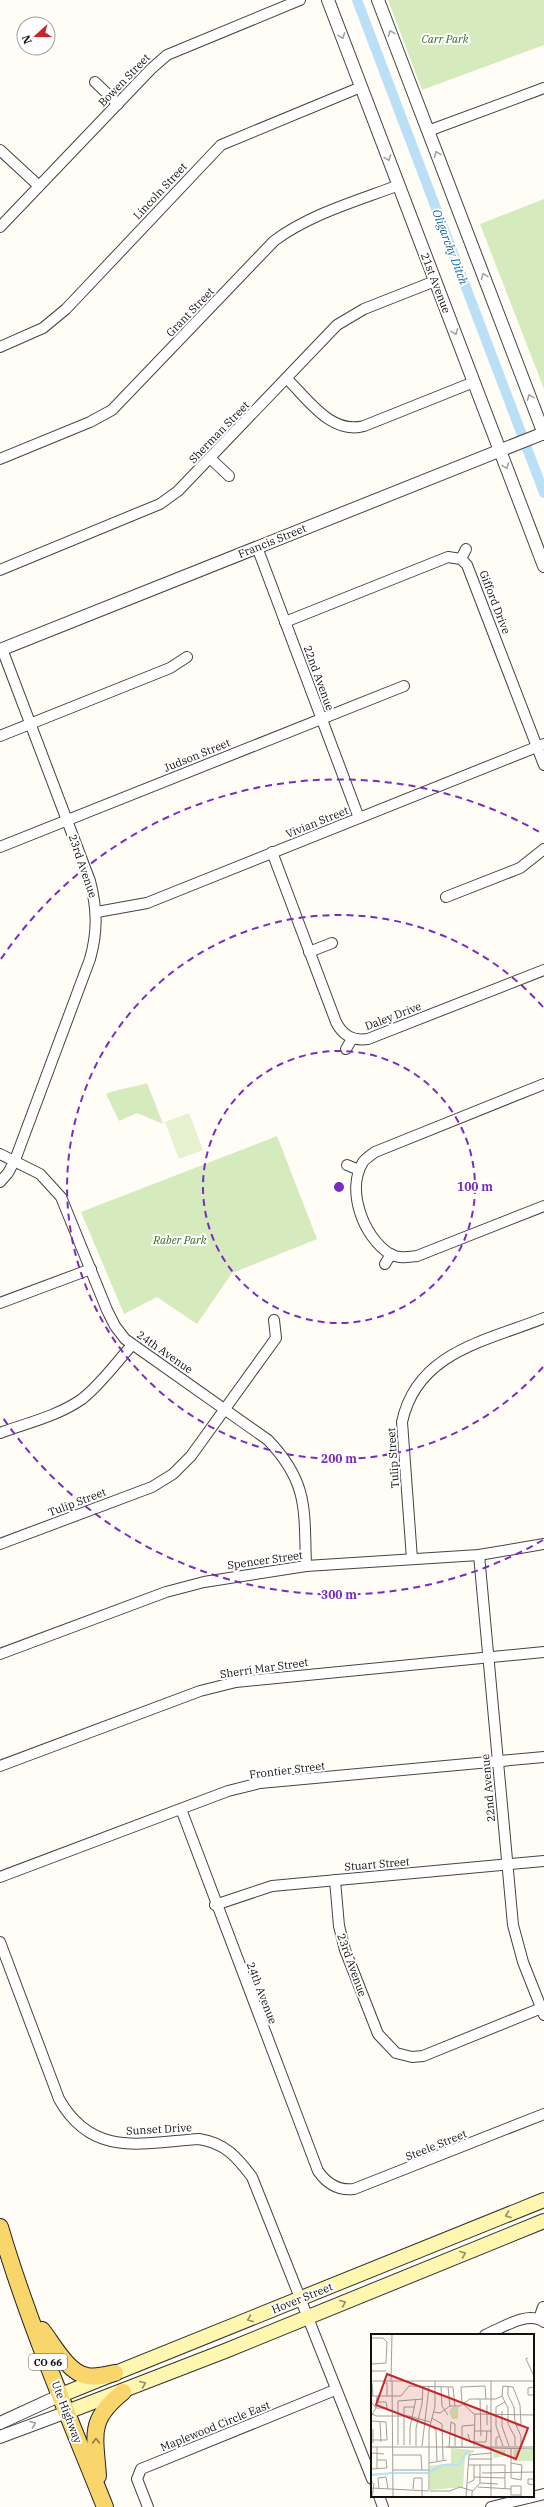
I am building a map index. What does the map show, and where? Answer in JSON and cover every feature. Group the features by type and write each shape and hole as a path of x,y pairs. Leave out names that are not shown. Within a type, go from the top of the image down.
{"main road":[{"name":"Hover Street","path":"61,2396 544,2200"},
{"name":"Hover Street","path":"67,2412 123,2392 544,2221"},
{"name":"Ute Highway","path":"0,2227 61,2396 102,2500"},
{"path":"30,2312 56,2349 79,2374 93,2377 115,2373"},
{"path":"102,2500 95,2439 97,2421 102,2410 123,2392"}],"street":[{"name":"Bowen Street","path":"0,227 167,55 300,0"},
{"name":"21st Avenue","path":"328,0 544,566"},
{"path":"378,0 541,434"},
{"path":"95,82 118,104"},
{"name":"Lincoln Street","path":"0,347 43,328 66,309 221,144 362,87"},
{"path":"428,131 544,88"},
{"path":"0,150 39,186"},
{"name":"Grant Street","path":"0,459 90,422 112,410 274,242 287,231 304,222 398,184"},
{"name":"Sherman Street","path":"0,570 160,504 178,491 287,379 331,331 345,320 364,309 435,281"},
{"path":"287,379 332,423 348,428 364,426 474,382"},
{"name":"Francis Street","path":"1,647 541,434"},
{"path":"210,458 229,476"},
{"name":"22nd Avenue","path":"257,547 359,818"},
{"path":"285,622 448,557 461,559 466,549"},
{"name":"Gifford Drive","path":"461,559 467,565 541,745 544,765"},
{"name":"23rd Avenue","path":"0,1182 8,1173 14,1160 90,959 97,927 97,912 90,881 1,647"},
{"path":"0,736 170,668 187,657"},
{"name":"Judson Street","path":"0,847 404,686"},
{"name":"Vivian Street","path":"97,912 147,903 541,745"},
{"path":"446,897 520,868 544,849"},
{"name":"Daley Drive","path":"272,852 336,1022 340,1029 352,1039 368,1039 544,970"},
{"path":"309,952 332,943"},
{"path":"346,1049 352,1039"},
{"path":"544,1084 375,1152 364,1160 359,1170 356,1195 362,1216 371,1236 391,1254 404,1258 417,1256 544,1206"},
{"name":"24th Avenue","path":"0,1154 40,1174 61,1197 115,1326 132,1345 268,1440 284,1456 295,1475 302,1495 306,1566"},
{"path":"347,1165 359,1170"},
{"path":"385,1264 391,1254"},
{"path":"0,1303 91,1269"},
{"name":"Tulip Street","path":"412,1559 402,1422 406,1404 412,1392 429,1370 444,1358 544,1318"},
{"name":"Tulip Street","path":"0,1544 152,1487 173,1474 191,1456 276,1338 274,1320"},
{"path":"0,1433 64,1409 81,1399 97,1386 132,1345"},
{"name":"Spencer Street","path":"0,1654 166,1592 204,1582 306,1566 479,1555 544,1544"},
{"name":"22nd Avenue","path":"479,1555 513,1925 523,1962 543,2010"},
{"name":"Sherri Mar Street","path":"0,1766 200,1691 236,1682 544,1652"},
{"name":"Frontier Street","path":"0,1877 228,1791 260,1783 544,1757"},
{"name":"24th Avenue","path":"181,1809 215,1906 318,2171 332,2189"},
{"name":"Stuart Street","path":"215,1906 272,1886 544,1861"},
{"name":"23rd Avenue","path":"335,1880 339,1926 345,1950 378,2034 394,2057 423,2056 543,2010"},
{"name":"Sunset Drive","path":"0,1942 59,2099 67,2114 79,2126 93,2136 115,2142 125,2144 199,2139 225,2147 238,2158 252,2177 299,2299"},
{"name":"Steele Street","path":"332,2189 354,2189 544,2114"},
{"path":"299,2299 371,2477"},
{"path":"488,2334 526,2318 542,2321 543,2307"},
{"name":"Maplewood Circle East","path":"148,2507 137,2480 141,2469 335,2390"},
{"path":"0,2423 61,2396"},
{"path":"0,2436 67,2412"},
{"path":"534,2496 544,2494"},
{"path":"379,2497 384,2507"},
{"path":"494,2502 525,2497"}],"green space":[{"name":"Carr Park","path":"388,0 544,0 544,45 422,90"},
{"path":"544,199 544,389 480,224"},
{"path":"147,1083 163,1124 137,1113 119,1121 106,1094 116,1090"},
{"path":"189,1113 203,1150 179,1159 165,1122"},
{"name":"Raber Park","path":"277,1136 317,1239 232,1273 197,1324 157,1297 124,1314 81,1212"}],"waterway":[{"name":"Oligarchy Ditch","path":"357,0 544,493"}]}
